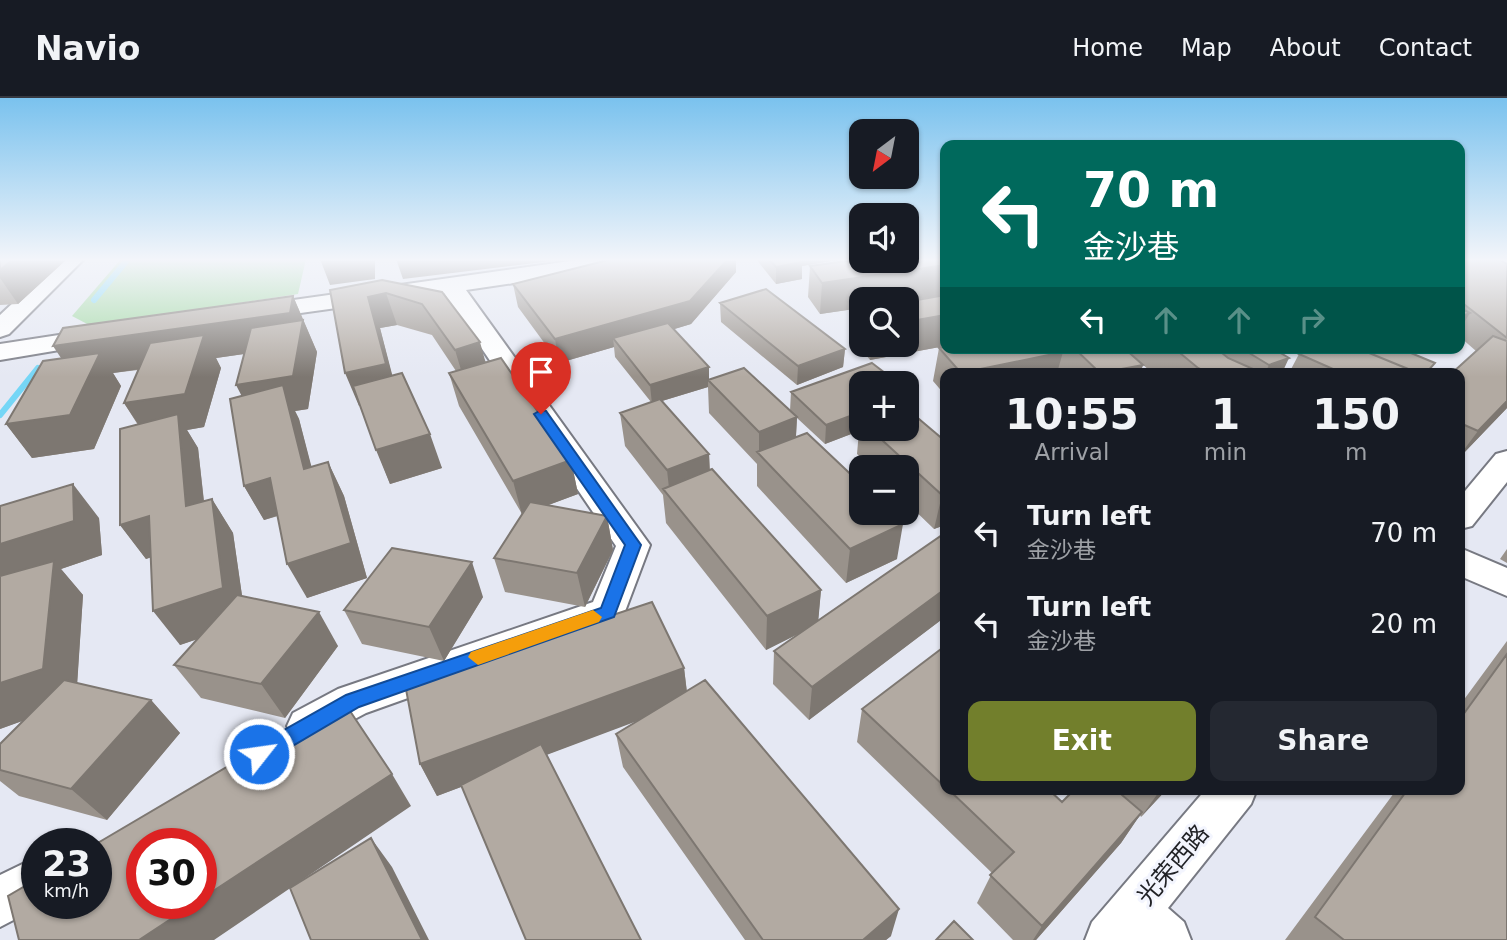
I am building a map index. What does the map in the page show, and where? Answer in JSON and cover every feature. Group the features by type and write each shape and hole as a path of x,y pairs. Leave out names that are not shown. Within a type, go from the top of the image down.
{"street":[{"path":"0,329 32,298"},
{"path":"224,317 348,298"},
{"path":"283,741 352,701 608,612 633,545 460,298"},
{"path":"0,352 119,334"},
{"path":"1465,504 1507,461"},
{"path":"1465,563 1507,583"},
{"name":"光荣西路","path":"1137,931 1231,795"}],"green space":[{"path":"87,298 270,298 91,326 72,316"}],"building":[{"path":"293,298 290,313 53,346 63,328"},
{"path":"331,298 368,298 386,364 345,373"},
{"path":"403,298 447,298 480,342 455,350 422,304"},
{"path":"524,298 692,298 690,301 555,339"},
{"path":"735,298 778,298 845,349 798,366 720,303"},
{"path":"940,298 940,316 919,320 919,300"},
{"path":"1465,298 1507,298 1507,338 1465,305"},
{"path":"303,320 293,376 236,385 251,328"},
{"path":"668,323 709,367 650,385 613,338"},
{"path":"204,335 185,394 124,403 150,343"},
{"path":"1493,336 1507,341 1507,401 1478,431 1465,425 1465,368 1458,368"},
{"path":"100,353 70,415 6,424 43,361"},
{"path":"944,354 1053,354 985,368 957,368"},
{"path":"1080,354 1131,354 1143,365 1127,368 1095,368"},
{"path":"1181,354 1223,354 1251,368 1198,368"},
{"path":"1251,354 1282,354 1289,358 1269,365"},
{"path":"1299,354 1372,354 1406,368 1331,368"},
{"path":"1372,354 1413,354 1435,363 1430,368 1406,368"},
{"path":"501,358 571,460 513,481 449,373"},
{"path":"872,363 882,371 850,371"},
{"path":"744,368 797,417 759,432 708,380"},
{"path":"849,371 849,416 826,425 791,392"},
{"path":"402,373 430,434 376,450 353,386"},
{"path":"283,385 304,469 328,462 351,543 287,564 270,478 244,486 230,399"},
{"path":"660,399 709,454 667,470 620,413"},
{"path":"178,414 186,506 212,499 223,588 153,611 149,516 120,525 120,429"},
{"path":"919,419 940,437 940,493 919,474 919,455 898,455 883,441 919,441"},
{"path":"807,433 849,473 849,525 901,525 850,549 757,452"},
{"path":"712,469 821,590 767,616 663,489"},
{"path":"73,484 74,521 0,544 0,506"},
{"path":"530,502 607,516 577,573 494,558"},
{"path":"940,536 940,593 812,687 774,651"},
{"path":"392,548 472,562 429,627 344,610"},
{"path":"54,561 43,669 0,683 0,576"},
{"path":"237,595 319,612 261,684 174,665"},
{"path":"652,602 684,668 420,764 405,684"},
{"path":"940,650 940,782 862,709"},
{"path":"1507,654 1507,940 1344,940 1315,917 1404,795 1465,795 1465,712"},
{"path":"64,680 151,700 71,789 0,770 0,744"},
{"path":"705,680 899,909 863,940 763,940 616,734"},
{"path":"342,699 392,774 217,889 217,828 126,828 126,919 171,919 139,940 19,940 8,896 21,888 21,919 112,919 112,835"},
{"path":"541,744 641,940 526,940 461,785"},
{"path":"954,795 1054,795 1062,802 1069,795 1122,795 1142,812 1042,926 990,875 1014,852"},
{"path":"371,838 422,940 311,940 290,888"},
{"path":"954,921 973,940 936,940"}],"waterway":[{"path":"0,415 38,368"}],"slow traffic":[{"path":"478,657 593,617"}],"route":[{"path":"259,754 352,701 608,612 633,545 541,414"}]}
